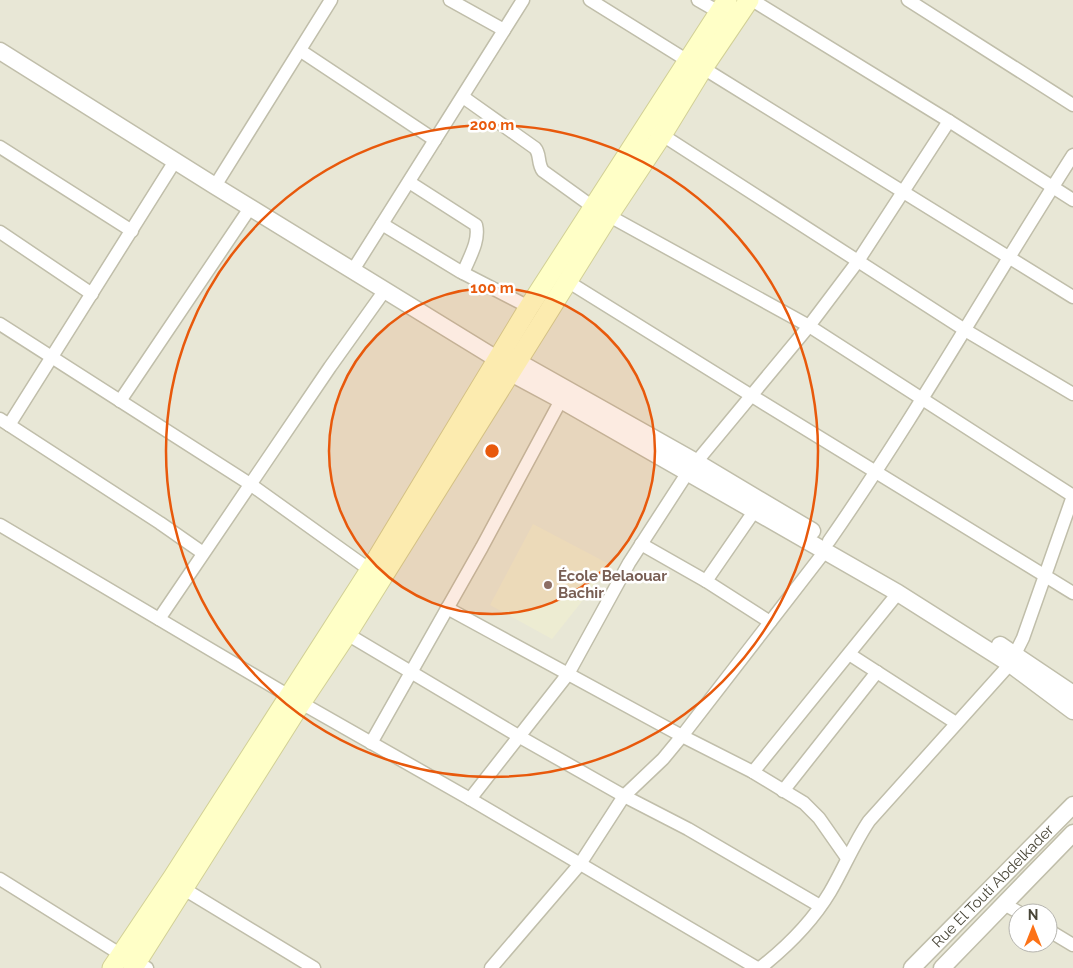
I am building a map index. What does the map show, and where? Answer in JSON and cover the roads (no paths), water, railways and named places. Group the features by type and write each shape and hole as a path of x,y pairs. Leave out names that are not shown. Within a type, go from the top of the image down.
{"main road":[{"path":"130,964 184,889 370,570 503,361 567,280 645,126 695,64 751,0"},
{"path":"130,964 173,877 295,699 347,634 503,361 529,308 601,211 662,135 723,6"}],"street":[{"path":"215,186 301,51 331,0"},
{"path":"450,0 504,30"},
{"path":"353,270 523,0"},
{"path":"590,0 1073,297"},
{"path":"698,0 723,6"},
{"path":"751,0 949,121 1073,200"},
{"path":"908,0 1073,105"},
{"path":"0,51 250,208 503,361 692,467 1013,659 1073,711"},
{"path":"301,51 435,140"},
{"path":"0,525 295,699 759,968 802,931 830,892 869,821 1013,659 1023,638 1046,576 1073,496 810,326 601,211 543,171 539,165 540,155 535,148 463,97"},
{"path":"470,800 568,674 641,544 692,467 810,326 858,261 949,121"},
{"path":"645,126 662,135 965,330 1073,394"},
{"path":"0,147 132,231"},
{"path":"491,968 580,864 624,796 663,759 682,736 827,546 877,472 1008,257 1073,155"},
{"path":"175,161 52,358 4,422 160,522 204,553"},
{"path":"409,182 476,225 478,234 476,242 463,273"},
{"path":"120,401 250,208"},
{"path":"382,224 463,273 529,308"},
{"path":"0,232 92,294"},
{"path":"567,280 1073,593"},
{"path":"159,619 330,367 385,290"},
{"path":"0,324 250,484 370,570"},
{"path":"503,361 561,400 692,467 755,510 827,546 898,593 1073,694"},
{"path":"371,743 482,547 561,400"},
{"path":"706,581 755,510"},
{"path":"641,544 706,581 770,622"},
{"path":"753,772 898,593"},
{"path":"447,608 682,736 753,772 804,803 812,809 847,858"},
{"path":"347,634 520,737 624,796 688,829 820,906"},
{"path":"849,654 956,723"},
{"path":"783,791 877,672"},
{"name":"Rue El Touti Abdelkader","path":"912,968 1073,805"},
{"name":"Rue El Touti Abdelkader","path":"946,967 1004,904 1070,843"},
{"path":"0,879 130,964"},
{"path":"184,889 314,968"},
{"path":"1004,904 1008,906"},
{"path":"1058,936 1073,945"}],"place":[{"name":"École Belaouar Bachir","path":"548,585"}]}
